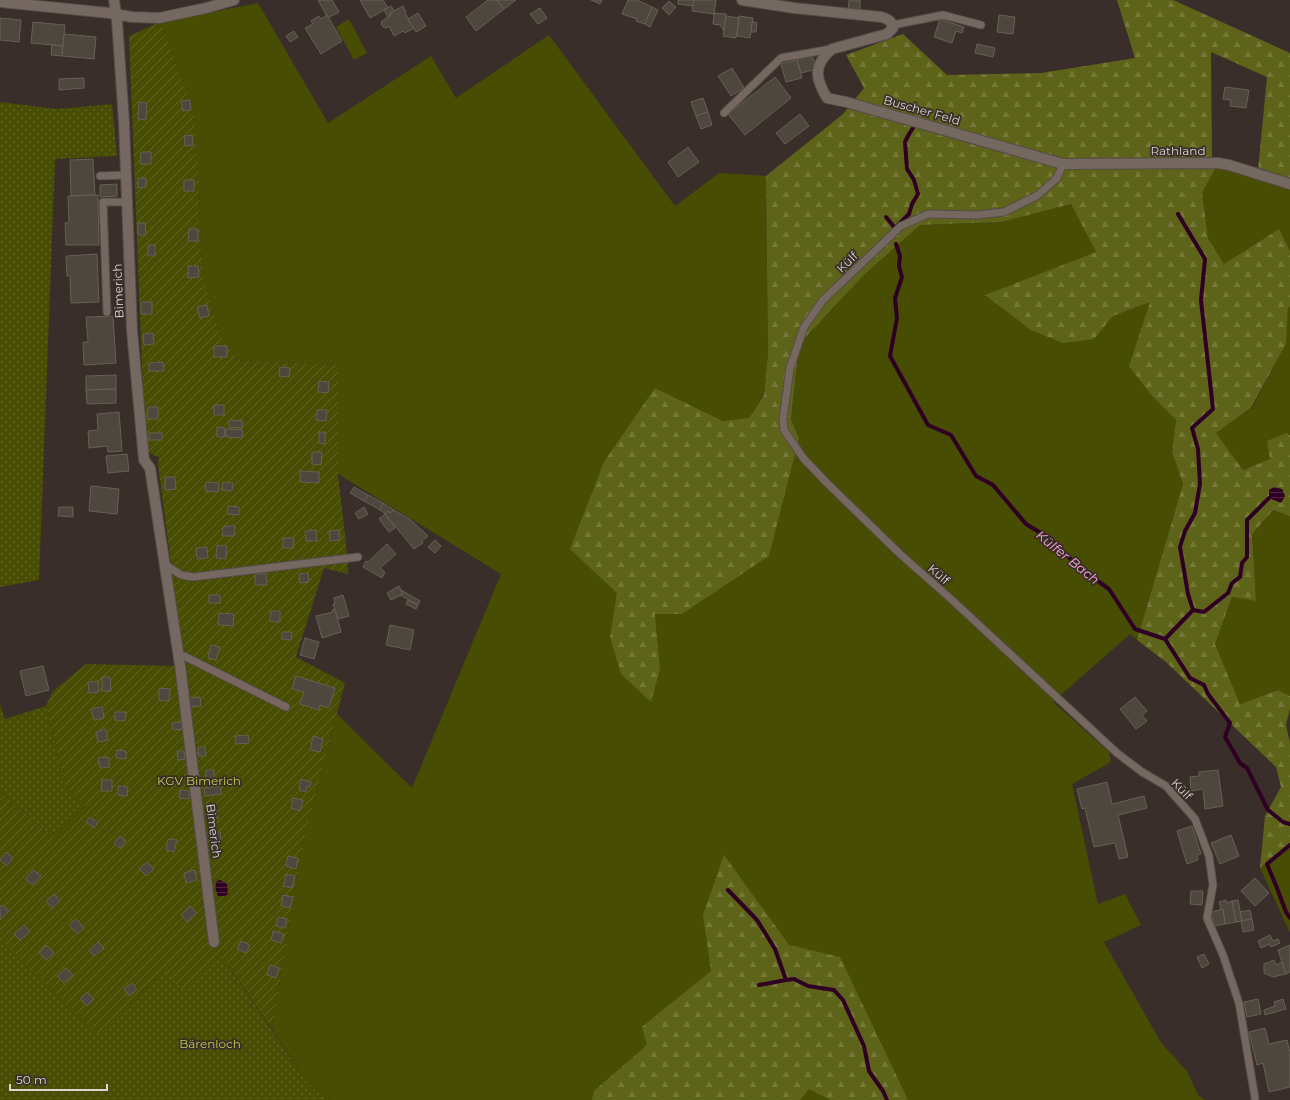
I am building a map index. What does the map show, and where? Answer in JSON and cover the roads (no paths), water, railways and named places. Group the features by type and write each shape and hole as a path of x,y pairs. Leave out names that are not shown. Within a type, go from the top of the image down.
{"street":[{"name":"Bimerich","path":"114,0 117,14 128,202 132,331 144,460 150,468 178,652 214,942"},
{"path":"0,2 117,14 132,17 159,18 206,8 234,0"},
{"path":"742,0 794,8 881,17 887,18 893,25 893,28 887,34 832,48"},
{"name":"Buscher Feld","path":"832,48 820,62 817,76 820,87 827,98 846,102 1063,164"},
{"name":"Rathland","path":"1063,164 1218,163 1290,184"}],"lane":[{"path":"893,25 944,15 981,25"},
{"path":"724,113 781,58 832,48"},
{"name":"Külf","path":"1063,164 1057,178 1038,195 1004,212 977,215 928,214 901,226 895,231 823,300 804,327 790,368 783,409 784,430 809,464 900,554 951,599 1117,753 1142,772 1166,786 1195,819 1209,856 1213,885 1207,918 1223,954 1239,1003 1254,1098"},
{"path":"100,176 126,175"},
{"path":"107,312 103,202 128,202"},
{"path":"164,564 181,576 193,578 358,558"},
{"path":"178,652 286,707"}],"waterway":[{"name":"Külfer Bach","path":"886,217 895,228 909,214 912,204 918,194 914,180 907,169 905,142 913,128"},
{"path":"1165,639 1193,610 1188,594 1180,547 1185,531 1195,513 1200,484 1198,449 1192,428 1213,409 1201,300 1205,259 1178,214"},
{"name":"Külfer Bach","path":"896,244 900,256 899,266 902,277 895,298 897,318 890,356 928,425 951,435 976,476 993,485 1026,524 1049,538 1081,569 1109,589 1135,629 1165,639 1190,678 1204,685 1208,694 1230,723 1225,737 1240,763 1247,768 1268,810 1283,822 1290,824"},
{"path":"1193,610 1204,612 1228,593 1232,583 1240,577 1242,563 1247,557 1247,520 1269,498"},
{"name":"Külfer Bach","path":"1290,845 1267,864 1286,912 1290,918"},
{"path":"728,890 757,920 775,949 786,980 794,979 808,986 834,990 843,1000 864,1046 869,1071 883,1091 887,1100"},
{"path":"759,985 786,980"}],"park label":[{"name":"KGV Bimerich","path":"199,780"},
{"name":"Bärenloch","path":"210,1043"}]}
